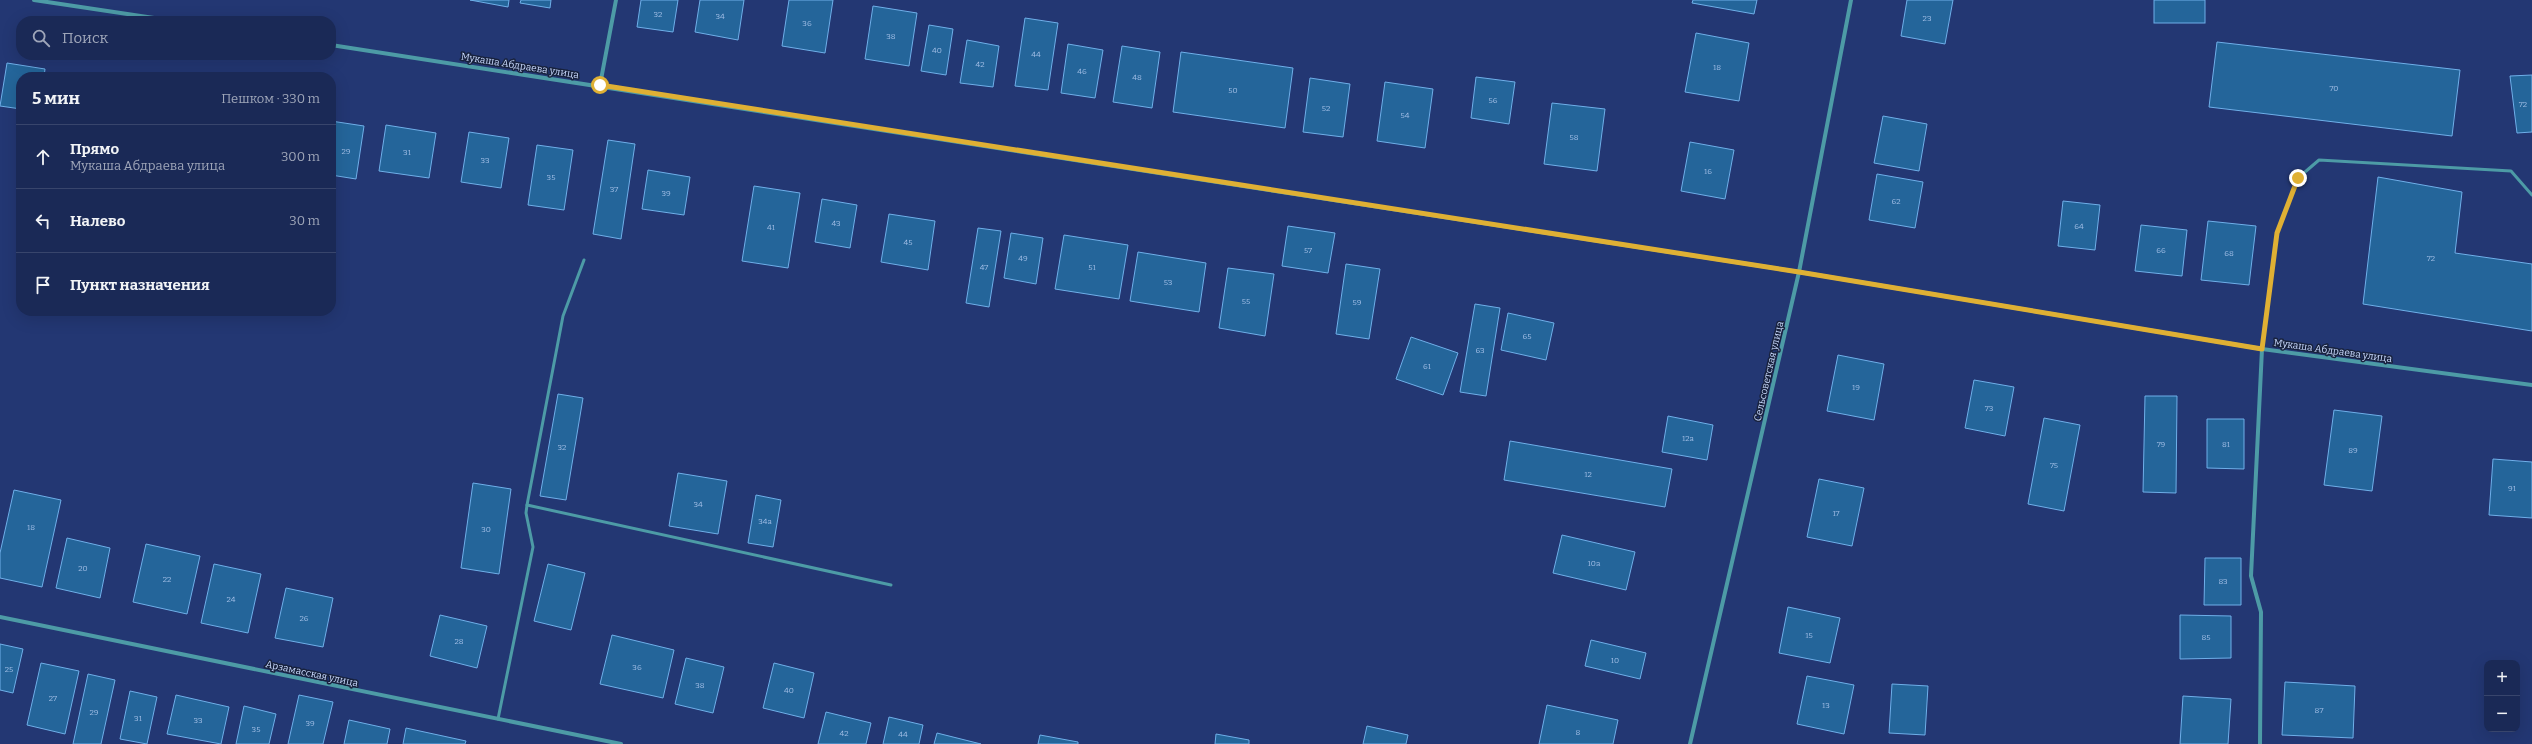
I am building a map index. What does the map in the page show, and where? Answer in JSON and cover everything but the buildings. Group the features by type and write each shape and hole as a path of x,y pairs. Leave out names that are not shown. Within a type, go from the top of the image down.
{"street":[{"path":"34,0 141,16"},
{"path":"600,85 616,0"},
{"name":"Сельсоветская улица","path":"1690,744 1799,272 1851,0"},
{"name":"Мукаша Абдраева улица","path":"336,46 600,85 1799,272 2262,349 2532,385"},
{"path":"2260,744 2261,612 2251,576 2262,349"},
{"name":"Арзамасская улица","path":"0,617 621,744"}],"lane":[{"path":"2262,349 2277,233 2298,178 2319,160 2511,171 2532,195"},
{"path":"498,719 533,547 526,513 527,505 563,316 584,260"},
{"path":"527,505 891,585"}],"route":[{"path":"600,85 1799,272 2262,349 2277,233 2298,178"}]}
